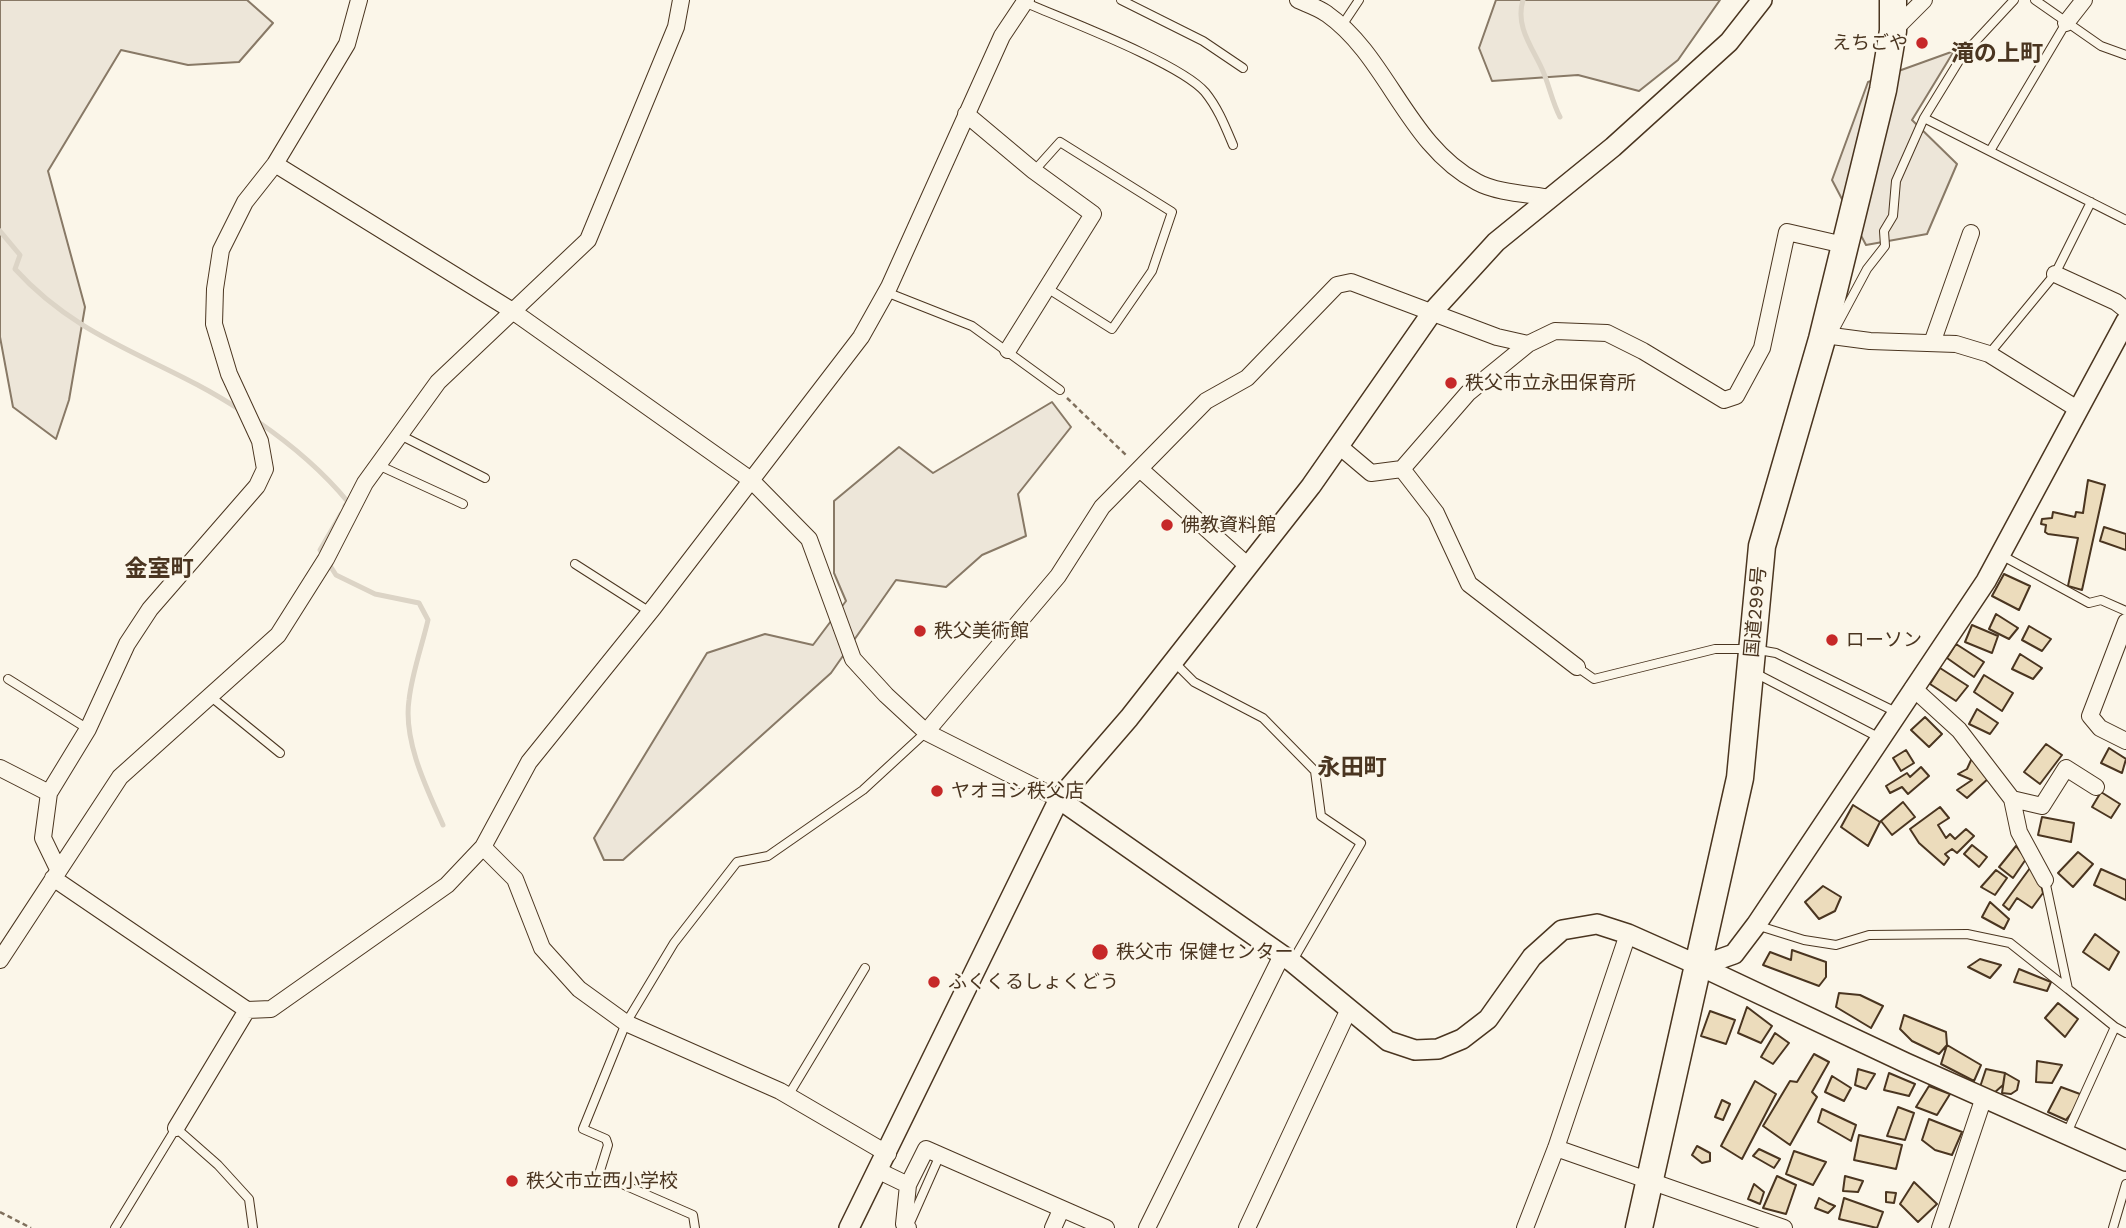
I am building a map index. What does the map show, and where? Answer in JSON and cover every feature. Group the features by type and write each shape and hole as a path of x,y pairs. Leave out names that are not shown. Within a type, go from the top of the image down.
{"highway":[{"name":"国道299号","path":"1639,1228 1700,966 1740,778 1762,546 1827,337 1844,244 1883,90 1893,31 1893,0"}],"street":[{"path":"359,0 347,44 275,164 245,202 221,250 215,289 214,324 229,374 260,441 265,469 257,486 150,609 127,644 88,729 49,793 43,838 55,873 247,1010 271,1009 446,885 483,847 529,762 650,612 861,337 886,292 1002,36 1025,1"},
{"path":"0,960 120,777 278,635 326,559 365,483 439,382 588,240 676,27 681,0"},
{"path":"1298,0 1326,13 1362,47 1408,119 1459,170 1479,183 1551,198"},
{"path":"849,1228 884,1162 1059,799 1248,566 1339,446 1433,311 1496,242 1551,198 1729,42 1762,0"},
{"path":"1893,31 1924,0"},
{"path":"2066,23 2084,0"},
{"path":"966,114 1034,171 1093,214 1008,350"},
{"path":"275,164 512,310 751,480 809,539 853,659 926,733 1059,799 1287,958 1388,1041 1415,1050 1438,1049 1462,1039 1488,1019 1532,957 1562,930 1597,924 1628,934 1700,966 2126,1161"},
{"path":"1339,446 1371,473 1402,469 1468,393 1528,344 1555,331 1607,333 1643,351 1724,400 1736,396 1762,348 1787,232 1844,244"},
{"path":"1932,343 1971,233"},
{"path":"2055,274 2116,302 2126,310"},
{"path":"926,733 1058,576 1102,507 1206,401 1247,377 1337,285 1351,282 1497,337 1528,344"},
{"path":"1700,966 1734,954 1756,925 2001,555 2126,321"},
{"path":"1827,337 1956,344 1989,354 2079,410"},
{"path":"1402,469 1436,513 1469,584 1577,667"},
{"path":"1141,470 1248,566"},
{"path":"2126,622 2090,716 2100,728 2126,741"},
{"path":"1913,688 1959,730 2012,799 2019,832 2045,880"},
{"path":"0,768 49,793"},
{"path":"2012,799 2042,806 2066,768 2096,787"},
{"path":"483,847 515,879 542,948 579,989 626,1023 788,1096 884,1162 908,1185"},
{"path":"1525,1228 1556,1148 1628,934"},
{"path":"1147,1228 1287,958"},
{"path":"1247,1228 1349,1009"},
{"path":"176,1128 247,1010"},
{"path":"1940,1228 1984,1097"},
{"path":"1556,1148 1784,1228"},
{"path":"906,1227 908,1185 926,1149 998,1178 1061,1210 1106,1228"},
{"path":"1053,1228 1061,1210"}],"lane":[{"path":"1121,0 1203,41 1243,68"},
{"path":"1341,27 1359,0"},
{"path":"1827,337 1867,269 1885,246 1884,231 1893,216 1896,181 1924,118 1962,56 2014,0"},
{"path":"2035,0 2101,46 2126,55"},
{"path":"1025,1 1172,69 1203,89 1218,110 1233,145"},
{"path":"1990,151 2066,23"},
{"path":"1924,118 2126,220"},
{"path":"1034,171 1060,142 1172,212 1153,271 1112,329 1047,288"},
{"path":"1989,354 2055,274 2091,202"},
{"path":"886,292 972,326 1060,390"},
{"path":"400,435 485,478"},
{"path":"378,465 463,504"},
{"path":"2001,555 2089,603 2101,600 2126,611"},
{"path":"575,564 650,612"},
{"path":"1577,667 1594,678 1715,649 1752,660 1880,738"},
{"path":"1752,660 1776,653 1897,712"},
{"path":"1173,661 1194,682 1263,718 1315,771 1321,816 1361,843 1287,958"},
{"path":"8,679 88,729"},
{"path":"210,696 280,753"},
{"path":"695,1228 693,1215 599,1174 608,1145 606,1139 583,1129 626,1023 674,943 737,862 768,856 863,790 926,733"},
{"path":"2045,880 2068,989"},
{"path":"1756,925 1804,940 1836,945 1869,935 1966,934 2010,943 2126,1033"},
{"path":"788,1096 865,968"},
{"path":"2066,1135 2115,1027"},
{"path":"115,1228 176,1128 218,1164 249,1199 253,1228"},
{"path":"906,1227 940,1155"},
{"path":"2113,1228 2126,1184"}],"path":[{"path":"1060,390 1141,470"},
{"path":"0,1212 31,1228"}],"shaded area":[{"path":"0,0 247,0 273,23 239,62 188,65 121,50 48,171 85,307 69,400 56,439 13,407 0,337"},
{"path":"1496,0 1720,0 1678,60 1639,91 1578,75 1492,81 1479,48"},
{"path":"1954,51 1912,120 1957,164 1927,234 1866,245 1832,180 1868,82"},
{"path":"1052,402 1071,427 1018,494 1026,536 982,555 946,587 896,580 831,673 623,860 604,860 594,838 707,653 765,634 813,645 846,601 834,573 834,501 899,447 933,473"}],"building":[{"path":"2088,480 2105,485 2082,590 2068,586 2078,538 2048,534 2045,532 2046,525 2041,524 2042,519 2052,518 2053,512 2075,517 2076,512 2083,513"},
{"path":"2104,527 2126,534 2126,550 2100,541"},
{"path":"2004,574 2030,586 2019,610 1992,596"},
{"path":"1996,614 2018,628 2009,639 1989,629"},
{"path":"1972,625 1998,636 1992,653 1965,642"},
{"path":"2029,626 2051,639 2042,651 2022,640"},
{"path":"1956,644 1984,662 1974,677 1947,658"},
{"path":"2020,654 2042,668 2033,679 2012,669"},
{"path":"1940,668 1968,686 1956,701 1930,684"},
{"path":"1984,675 2013,693 2002,711 1974,692"},
{"path":"1977,709 1998,723 1990,734 1969,724"},
{"path":"1925,717 1942,734 1929,747 1911,730"},
{"path":"2046,744 2062,755 2040,784 2024,772"},
{"path":"2109,748 2126,759 2122,773 2101,763"},
{"path":"1906,750 1914,763 1901,771 1893,758"},
{"path":"1972,758 1990,777 1967,798 1957,790 1972,780 1958,774 1967,769"},
{"path":"1921,767 1929,776 1908,794 1902,787 1890,793 1886,786 1907,773 1910,777"},
{"path":"2101,792 2120,804 2111,818 2092,807"},
{"path":"1903,802 1915,817 1892,835 1881,821"},
{"path":"1853,805 1880,822 1868,846 1841,827"},
{"path":"1940,807 1949,818 1938,825 1946,838 1950,834 1955,839 1966,829 1974,836 1957,853 1952,849 1945,854 1949,858 1944,865 1919,843 1910,829"},
{"path":"2042,817 2074,823 2071,842 2038,835"},
{"path":"1972,845 1987,857 1979,867 1964,854"},
{"path":"2016,846 2026,859 2013,878 1999,867"},
{"path":"2078,852 2093,864 2073,887 2058,873"},
{"path":"2030,868 2040,880 2043,893 2032,908 2017,898 2009,910 2003,905"},
{"path":"2101,869 2126,880 2126,900 2094,885"},
{"path":"1996,870 2007,878 1995,895 1981,887"},
{"path":"1823,886 1841,897 1835,911 1819,919 1805,902"},
{"path":"1990,902 2009,919 2004,929 1982,917"},
{"path":"2095,934 2119,952 2109,970 2083,952"},
{"path":"1792,950 1826,962 1826,977 1819,986 1763,965 1770,952 1791,960"},
{"path":"1980,959 2001,965 1990,978 1968,967"},
{"path":"2019,969 2051,982 2047,991 2014,982"},
{"path":"1839,993 1860,995 1883,1006 1871,1028 1836,1007"},
{"path":"2058,1003 2078,1019 2065,1037 2045,1018"},
{"path":"1747,1007 1772,1026 1761,1043 1738,1033"},
{"path":"1710,1011 1735,1020 1726,1044 1701,1036"},
{"path":"1904,1015 1946,1032 1947,1045 1939,1054 1912,1041 1900,1029"},
{"path":"1775,1033 1789,1043 1773,1064 1761,1057"},
{"path":"1947,1045 1981,1065 1974,1081 1941,1064"},
{"path":"1814,1054 1829,1062 1812,1092 1817,1097 1790,1145 1763,1126 1790,1081 1797,1082"},
{"path":"2037,1061 2062,1065 2052,1083 2036,1082"},
{"path":"1858,1069 1875,1074 1866,1089 1855,1085"},
{"path":"1986,1069 2005,1073 2003,1085 1994,1093 1980,1087"},
{"path":"1889,1073 1915,1084 1909,1096 1884,1090"},
{"path":"2005,1073 2019,1081 2017,1090 2011,1094 2002,1093"},
{"path":"1832,1076 1851,1088 1844,1101 1825,1092"},
{"path":"1755,1081 1776,1094 1742,1159 1721,1146"},
{"path":"1929,1086 1950,1094 1937,1115 1916,1107"},
{"path":"2061,1087 2080,1094 2079,1104 2066,1120 2048,1112"},
{"path":"1722,1100 1730,1104 1723,1120 1715,1117"},
{"path":"1898,1107 1914,1113 1905,1140 1887,1136"},
{"path":"1822,1109 1856,1125 1851,1141 1818,1122"},
{"path":"1929,1119 1962,1132 1952,1155 1935,1150 1922,1140"},
{"path":"1859,1135 1902,1145 1896,1169 1854,1160"},
{"path":"1697,1146 1710,1153 1710,1161 1702,1163 1692,1155"},
{"path":"1759,1149 1780,1159 1774,1168 1753,1156"},
{"path":"1794,1151 1826,1162 1813,1185 1786,1174"},
{"path":"1777,1176 1796,1185 1786,1214 1763,1208"},
{"path":"1845,1176 1863,1181 1858,1192 1843,1191"},
{"path":"1914,1182 1937,1204 1918,1222 1900,1204"},
{"path":"1754,1184 1764,1192 1760,1204 1748,1199"},
{"path":"1886,1192 1896,1193 1894,1203 1886,1202"},
{"path":"1819,1198 1835,1206 1828,1213 1815,1208"},
{"path":"1844,1198 1883,1212 1877,1228 1839,1219"}],"waterway":[{"path":"1523,0 1523,27 1560,117"},
{"path":"0,231 20,255 15,269 67,315 240,410"},
{"path":"257,421 317,468 348,502 345,506"},
{"path":"341,514 320,550 336,575 375,594 419,603 428,620 412,680 408,716 418,764 443,825"}],"place":[{"name":"えちごや","path":"1922,43"},
{"name":"秩父市立永田保育所","path":"1451,383"},
{"name":"佛教資料館","path":"1167,525"},
{"name":"秩父美術館","path":"920,631"},
{"name":"ローソン","path":"1832,640"},
{"name":"ヤオヨシ秩父店","path":"937,791"},
{"name":"秩父市 保健センター","path":"1100,952"},
{"name":"ふくくるしょくどう","path":"934,982"},
{"name":"秩父市立西小学校","path":"512,1181"}],"district":[{"name":"滝の上町","path":"1997,54"},
{"name":"金室町","path":"159,569"},
{"name":"永田町","path":"1352,768"}]}
